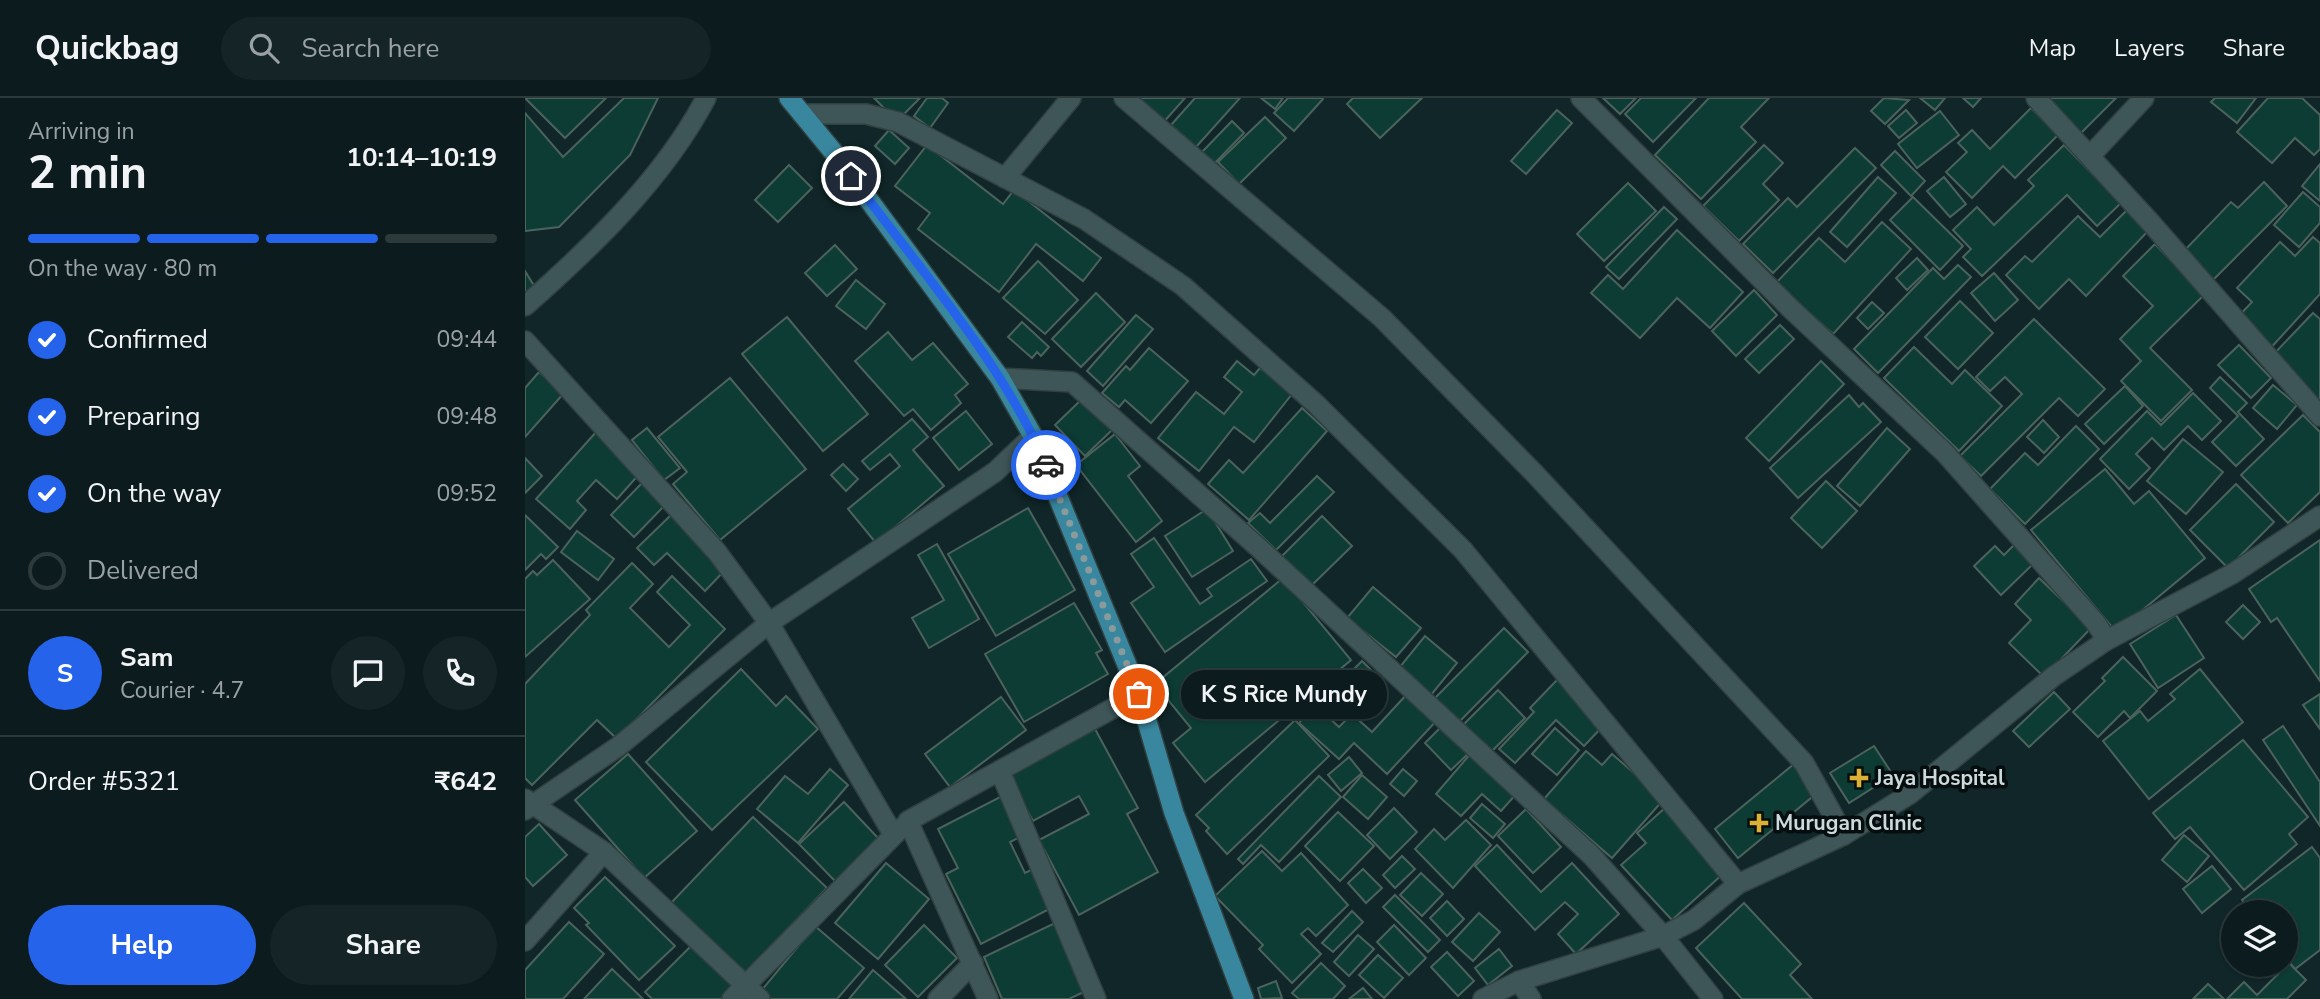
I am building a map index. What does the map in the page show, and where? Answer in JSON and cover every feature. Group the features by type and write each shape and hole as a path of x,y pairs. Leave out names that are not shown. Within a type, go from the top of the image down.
{"main road":[{"path":"789,98 1000,378 1033,436 1139,694 1174,813 1244,999"}],"street":[{"path":"525,306 618,218 692,125 706,98"},
{"path":"1005,178 1071,98"},
{"path":"1124,98 1382,318 1535,474 1804,763 1844,835"},
{"path":"1581,98 1790,309 1945,453 2095,622 2107,640"},
{"path":"2036,98 2320,416"},
{"path":"2089,156 2144,98"},
{"path":"802,114 866,114 898,122 1084,219 1183,286 1316,404 1464,550 1738,884"},
{"path":"525,341 717,552 769,622 900,828 973,963 988,999"},
{"path":"1000,378 1072,382 1259,548 1592,856 1663,936 1713,999"},
{"path":"760,999 738,992 604,852 527,805 619,746 769,622 995,472 1033,436"},
{"path":"1483,999 1519,981 1663,936 1693,920 1738,884 1844,835 1910,794 2054,676 2107,640 2232,573 2320,516"},
{"path":"738,992 900,828 1139,694"},
{"path":"1000,771 1096,999"},
{"path":"525,941 604,852"},
{"path":"938,999 973,963"},
{"path":"1519,981 1531,999"}],"building":[{"path":"525,98 606,98 565,138"},
{"path":"624,98 658,98 630,155 559,227 525,231 525,113 563,157"},
{"path":"874,98 920,98 897,121"},
{"path":"927,98 942,98 948,103 930,128 914,116"},
{"path":"1135,98 1185,98 1162,124"},
{"path":"1195,98 1240,98 1196,147 1171,125"},
{"path":"1261,98 1283,98 1275,109"},
{"path":"1288,98 1323,99 1294,131 1274,113"},
{"path":"1353,98 1422,98 1380,138 1347,104"},
{"path":"1603,98 1636,98 1620,114"},
{"path":"1641,98 1696,98 1653,142 1625,114"},
{"path":"1709,98 1769,98 1741,127 1756,142 1701,199 1655,155"},
{"path":"1884,98 1909,100 1885,124 1871,111"},
{"path":"1920,98 1945,98 1935,110"},
{"path":"1963,98 1981,98 1973,107"},
{"path":"2045,98 2116,98 2080,134"},
{"path":"2215,98 2256,98 2237,123 2211,102"},
{"path":"2268,98 2302,98 2320,115 2320,149 2314,155 2295,138 2272,163 2237,132"},
{"path":"2031,108 2058,135 2015,178 2003,166 1972,198 1946,172 1967,152 1958,143 1972,130 1990,149"},
{"path":"1557,110 1572,123 1526,174 1511,161"},
{"path":"1906,110 1917,123 1899,138 1888,126"},
{"path":"1940,111 1959,135 1917,168 1898,144"},
{"path":"1265,117 1286,138 1239,184 1218,162"},
{"path":"1232,121 1244,133 1215,163 1202,152"},
{"path":"889,130 909,148 895,164 875,146"},
{"path":"927,145 1003,204 1014,190 1101,258 1083,281 1036,244 999,292 918,229 930,213 895,186"},
{"path":"1764,145 1783,163 1763,184 1779,200 1739,241 1703,206"},
{"path":"2064,145 2121,203 2097,226 2067,195 1982,276 1963,257 1971,249 1953,230 1977,207 1994,225 2034,186 2028,180"},
{"path":"1855,148 1876,168 1773,273 1743,244 1788,198 1797,207"},
{"path":"1895,151 1925,181 1911,196 1881,165"},
{"path":"2320,164 2320,201 2302,186"},
{"path":"789,165 812,188 778,222 755,200"},
{"path":"1878,177 1896,193 1847,247 1830,232"},
{"path":"1944,177 1966,204 1950,217 1927,191"},
{"path":"2264,182 2287,206 2211,282 2182,253 2231,202 2238,208"},
{"path":"1628,183 1656,211 1604,261 1577,234"},
{"path":"2303,192 2320,207 2320,223 2299,247 2274,225"},
{"path":"1913,197 1963,246 1940,270 1890,220"},
{"path":"1664,207 1677,219 1619,279 1606,267"},
{"path":"2128,209 2149,230 2086,296 2069,279 2039,309 2006,275 2025,256 2032,262 2078,216 2100,237"},
{"path":"1882,222 1911,249 1833,334 1776,283 1819,238 1845,262"},
{"path":"1677,230 1743,292 1710,328 1677,298 1640,338 1591,293 1608,275 1623,289"},
{"path":"2313,237 2320,243 2320,294 2268,351 2235,320 2252,302 2237,288 2280,242 2295,256"},
{"path":"2155,244 2204,295 2150,348 2192,390 2161,421 2121,381 2141,361 2120,339 2153,306 2123,276"},
{"path":"835,245 857,269 827,296 805,273"},
{"path":"1917,258 1928,270 1907,290 1896,278"},
{"path":"1038,261 1078,300 1045,334 1003,298"},
{"path":"1958,265 1971,277 1878,373 1854,349 1933,268 1944,279"},
{"path":"525,271 536,289 525,296"},
{"path":"1994,273 2018,300 1995,321 1971,293"},
{"path":"856,280 885,304 866,329 836,306"},
{"path":"1754,290 1777,315 1736,356 1712,331"},
{"path":"1096,293 1125,322 1081,367 1052,339"},
{"path":"1960,301 1993,333 1958,369 1925,337"},
{"path":"1872,302 1884,313 1868,329 1857,318"},
{"path":"2313,313 2320,319 2320,406 2269,359"},
{"path":"1136,315 1153,329 1103,386 1087,371"},
{"path":"787,317 868,414 823,451 742,354"},
{"path":"2034,319 2105,389 2078,416 2059,398 1981,476 1960,456 2022,394 2005,377 1990,391 1976,377"},
{"path":"1022,322 1049,347 1041,356 1037,352 1032,358 1008,337"},
{"path":"1780,325 1794,339 1759,373 1745,359"},
{"path":"888,332 912,360 933,343 968,384 955,395 961,403 931,430 913,409 904,416 855,361"},
{"path":"2239,345 2271,378 2251,398 2218,365"},
{"path":"1914,347 1952,384 1965,370 2002,406 1959,451 1884,378"},
{"path":"1149,348 1188,381 1151,423 1125,400 1119,407 1102,393 1126,366 1130,370"},
{"path":"1237,361 1254,375 1260,368 1292,394 1254,442 1234,427 1199,471 1158,438 1196,392 1224,414 1242,392 1224,377"},
{"path":"1821,361 1844,384 1769,461 1746,438"},
{"path":"539,372 564,393 525,437 525,388"},
{"path":"2220,377 2247,403 2238,412 2264,439 2236,466 2212,442 2238,416 2210,388"},
{"path":"730,378 806,469 720,540 673,484 687,472 658,437"},
{"path":"2273,385 2297,405 2277,429 2253,408"},
{"path":"2125,386 2143,406 2104,444 2085,424"},
{"path":"2193,393 2221,421 2202,440 2188,426 2164,450 2152,438 2136,454 2150,468 2129,489 2100,459 2147,411 2161,425"},
{"path":"1849,395 1859,407 1863,403 1881,422 1798,498 1770,468"},
{"path":"1083,398 1113,429 1085,456 1055,425"},
{"path":"1302,408 1327,431 1249,520 1208,484 1229,460 1243,473"},
{"path":"966,411 992,444 959,470 933,438"},
{"path":"2303,415 2320,432 2320,492 2288,523 2241,475"},
{"path":"912,419 928,437 913,450 944,486 876,543 848,509 900,466 890,454 870,470 862,461"},
{"path":"2043,420 2059,437 2044,453 2027,437"},
{"path":"2076,426 2099,449 2025,524 1990,489 2025,453 2038,465"},
{"path":"647,428 680,468 664,480 632,440"},
{"path":"1887,428 1910,449 1860,506 1837,486"},
{"path":"597,431 642,471 617,499 596,480 577,501 586,510 570,529 536,499"},
{"path":"1115,434 1140,466 1128,476 1162,521 1136,542 1076,465"},
{"path":"2183,439 2223,472 2186,514 2147,481"},
{"path":"525,458 542,476 525,493"},
{"path":"843,464 858,479 846,491 831,475"},
{"path":"2105,469 2134,504 2149,491 2205,558 2116,632 2031,530"},
{"path":"1317,476 1334,492 1276,550 1248,523 1260,513 1270,523"},
{"path":"1826,481 1857,511 1822,548 1791,518"},
{"path":"643,482 666,504 634,537 611,515"},
{"path":"2236,484 2274,522 2228,568 2190,530"},
{"path":"1028,508 1075,590 996,636 948,554"},
{"path":"1207,509 1233,551 1192,577 1165,536"},
{"path":"525,515 558,547 546,559 541,554 525,570"},
{"path":"671,515 726,569 705,591 667,553 654,565 637,548"},
{"path":"1322,516 1352,546 1311,586 1282,556"},
{"path":"577,531 614,559 598,580 561,552"},
{"path":"1154,538 1200,604 1212,596 1207,589 1251,559 1267,581 1165,652 1131,603 1154,587 1131,554"},
{"path":"2320,540 2320,681 2277,618 2271,622 2249,589"},
{"path":"937,544 979,619 929,648 912,618 944,600 918,555"},
{"path":"2014,545 2032,565 2001,595 1974,566 1995,546 2004,555"},
{"path":"553,560 590,599 525,657 525,579 533,571 537,575"},
{"path":"632,563 653,584 630,608 669,647 690,625 657,592 672,576 725,629 617,739 597,720 532,785 525,778 525,684 590,615 586,610"},
{"path":"1283,578 1351,660 1205,782 1173,743 1191,728 1155,684"},
{"path":"2039,578 2091,628 2044,677 2009,643 2031,620 2015,604"},
{"path":"1373,587 1421,628 1396,657 1347,618"},
{"path":"1074,603 1102,650 1096,653 1108,674 1024,722 985,654"},
{"path":"2243,605 2260,622 2243,639 2226,622"},
{"path":"2176,615 2204,658 2158,688 2130,644"},
{"path":"1504,628 1528,652 1459,722 1435,698"},
{"path":"1425,636 1457,663 1431,695 1399,668"},
{"path":"2123,657 2157,691 2130,718 2124,711 2098,737 2073,712 2105,681 2102,678"},
{"path":"1362,661 1380,679 1340,719 1322,701"},
{"path":"741,669 776,706 786,696 818,729 712,830 646,762"},
{"path":"2200,669 2243,722 2149,799 2103,741 2140,711 2148,721 2175,699 2170,694"},
{"path":"1557,680 1604,725 1584,746 1556,720 1515,763 1499,749 1534,712 1530,708"},
{"path":"1498,690 1525,718 1489,754 1461,727"},
{"path":"2054,692 2070,709 2029,747 2013,731"},
{"path":"1408,693 1438,719 1387,774 1354,743 1339,759 1299,723 1315,705 1339,727 1352,714 1372,732"},
{"path":"2320,694 2320,729 2303,705"},
{"path":"1001,697 1026,730 950,787 925,754"},
{"path":"1295,720 1329,756 1227,854 1206,831 1209,828 1196,815"},
{"path":"1445,723 1471,751 1451,770 1425,743"},
{"path":"2283,726 2320,782 2320,826 2263,740"},
{"path":"1555,728 1579,750 1557,775 1532,754"},
{"path":"1095,729 1138,808 1127,814 1158,872 1079,915 1039,840 1089,814 1079,796 1033,821 1008,776"},
{"path":"2243,740 2308,817 2289,834 2297,844 2244,890 2190,827 2175,839 2153,813"},
{"path":"1874,746 1893,775 1849,803 1830,773"},
{"path":"1586,751 1602,765 1612,754 1664,799 1612,858 1544,799"},
{"path":"1472,752 1517,793 1501,811 1482,794 1461,816 1436,794"},
{"path":"628,754 697,831 644,878 575,800"},
{"path":"1349,757 1362,773 1341,791 1328,775"},
{"path":"1794,764 1817,793 1738,858 1715,829"},
{"path":"830,769 848,785 798,843 757,809 785,776 808,794"},
{"path":"1403,769 1417,781 1404,796 1390,784"},
{"path":"1362,775 1387,797 1368,819 1343,797"},
{"path":"1319,776 1341,797 1279,862 1261,845 1243,864 1238,859"},
{"path":"1002,796 1022,836 1010,842 1025,873 1037,867 1057,905 981,944 946,874 958,868 938,829"},
{"path":"844,802 879,839 835,881 799,844"},
{"path":"1482,804 1505,824 1493,838 1470,818"},
{"path":"1666,807 1725,872 1672,920 1621,865 1646,843 1637,833"},
{"path":"1394,808 1417,832 1390,859 1367,835"},
{"path":"1526,809 1561,847 1533,873 1498,836"},
{"path":"1338,812 1374,846 1340,881 1305,846"},
{"path":"753,817 827,888 744,974 671,903"},
{"path":"1466,820 1491,845 1453,888 1415,849 1434,829 1445,840"},
{"path":"539,824 567,855 533,886 525,877 525,837"},
{"path":"2184,835 2209,856 2187,882 2162,860"},
{"path":"1497,845 1541,892 1572,863 1619,914 1576,954 1558,934 1578,914 1565,902 1535,930 1475,866"},
{"path":"2312,847 2320,858 2320,950 2298,967 2298,900 2242,900"},
{"path":"1262,851 1282,871 1301,853 1348,905 1316,936 1308,928 1301,934 1321,954 1292,983 1259,949 1263,945 1215,896"},
{"path":"1402,856 1415,869 1395,888 1383,875"},
{"path":"886,863 929,899 878,959 835,923"},
{"path":"2212,866 2231,889 2202,913 2183,889"},
{"path":"1363,869 1382,888 1366,903 1348,883"},
{"path":"1421,873 1443,894 1422,916 1400,895"},
{"path":"605,877 675,946 639,980 586,925 589,923 574,908"},
{"path":"1395,895 1440,940 1428,952 1383,907"},
{"path":"1447,901 1464,919 1447,936 1430,918"},
{"path":"1744,903 1801,964 1790,975 1812,999 1742,999 1696,948"},
{"path":"1352,911 1363,922 1333,952 1322,943"},
{"path":"1479,913 1500,932 1473,961 1452,942"},
{"path":"569,922 604,954 563,999 525,999 525,970"},
{"path":"1055,923 1090,989 1069,999 1002,999 984,957"},
{"path":"924,925 957,958 918,997 885,965"},
{"path":"1394,925 1426,958 1409,975 1377,942"},
{"path":"815,926 864,968 837,999 771,999 761,991"},
{"path":"1358,935 1374,949 1349,976 1334,962"},
{"path":"694,943 736,984 721,999 652,999 645,992"},
{"path":"1499,949 1512,966 1488,985 1475,968"},
{"path":"1447,952 1474,981 1458,996 1431,967"},
{"path":"1378,955 1403,978 1384,998 1359,975"},
{"path":"1321,963 1345,986 1333,999 1299,999 1292,993"},
{"path":"612,969 643,999 584,999"},
{"path":"873,970 906,999 849,999"},
{"path":"2298,972 2306,980 2287,999 2227,999 2244,982 2257,995 2275,977 2298,977"},
{"path":"1276,981 1282,998 1261,999 1258,988"},
{"path":"2208,984 2224,999 2193,999"},
{"path":"1363,988 1372,999 1349,999"}],"way so far":[{"path":"1046,465 1139,694"}],"place":[{"name":"K S Rice Mundy","path":"1139,694"},
{"name":"Jaya Hospital","path":"1859,778"},
{"name":"Murugan Clinic","path":"1759,823"}],"route":[{"path":"851,176 1000,378 1046,465"}]}
